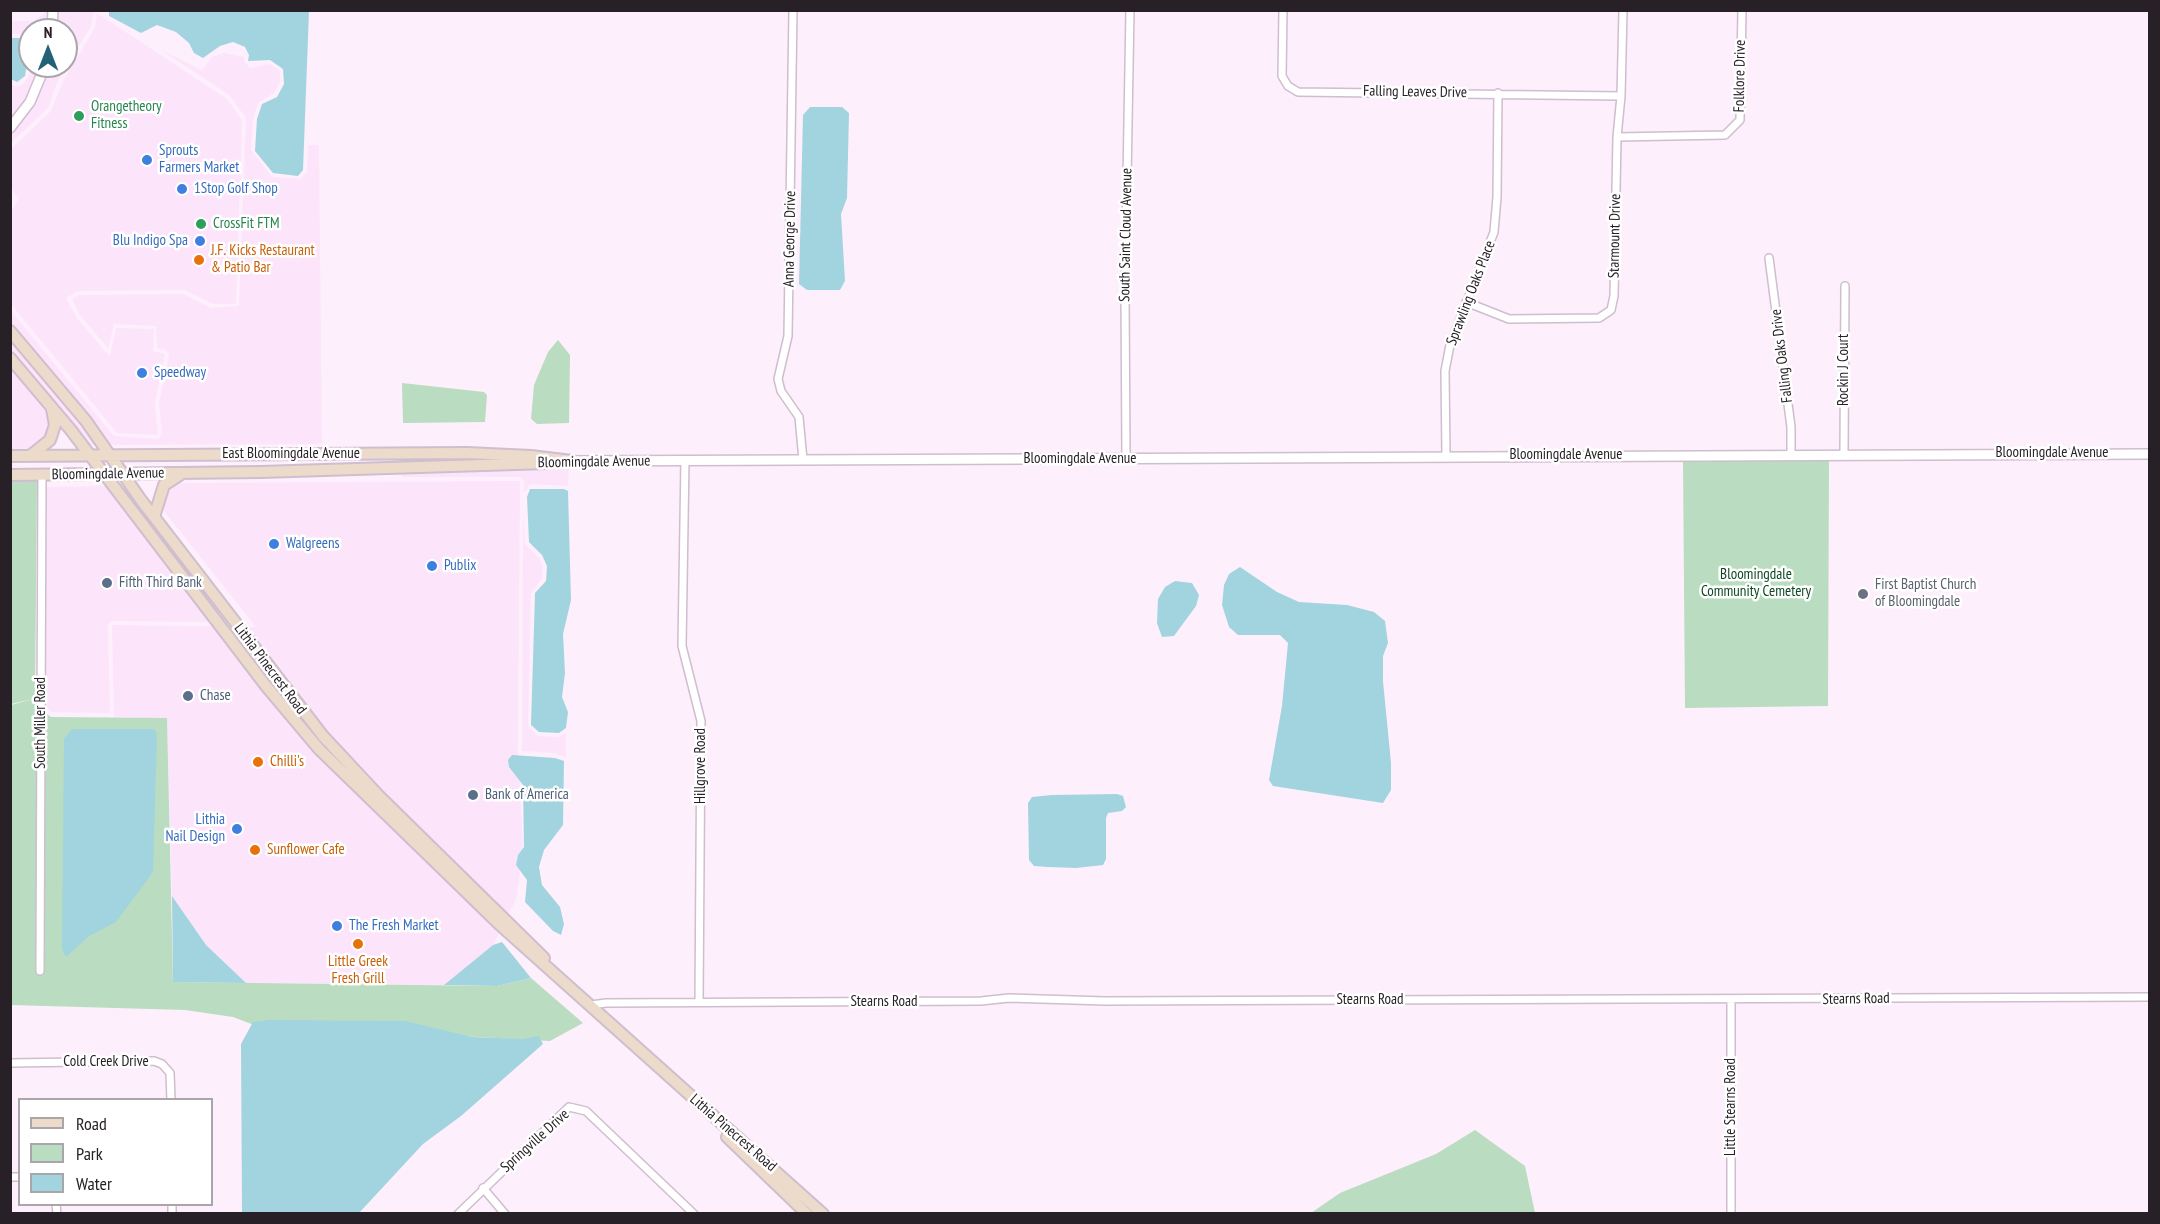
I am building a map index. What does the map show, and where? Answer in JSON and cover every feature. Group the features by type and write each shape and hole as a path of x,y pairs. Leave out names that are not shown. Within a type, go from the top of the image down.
{"main road":[{"name":"Lithia Pinecrest Road","path":"10,331 86,421 154,517 323,736 378,795 530,941 562,978"},
{"name":"Lithia Pinecrest Road","path":"10,358 104,474 266,686 309,738 424,853 642,1053 807,1214"},
{"path":"30,456 51,440 55,424 52,408"},
{"name":"East Bloomingdale Avenue","path":"10,456 467,453 531,456 572,461"},
{"name":"Bloomingdale Avenue","path":"10,475 182,474 572,461"},
{"path":"154,517 158,498 164,485 182,474"},
{"name":"Lithia Pinecrest Road","path":"642,1053 820,1213"}],"street":[{"name":"Anna George Drive","path":"793,10 788,336 778,379 781,391 799,417 803,460"},
{"name":"South Saint Cloud Avenue","path":"1126,459 1125,291 1130,10"},
{"name":"Falling Leaves Drive","path":"1283,10 1282,76 1288,86 1298,92 1621,96"},
{"name":"Starmount Drive","path":"1466,302 1509,319 1599,318 1611,310 1614,296 1617,137 1621,96 1623,10"},
{"name":"Folklore Drive","path":"1617,137 1725,135 1740,120 1742,10"},
{"path":"10,128 30,102 40,78"},
{"name":"Sprawling Oaks Place","path":"1446,456 1445,371 1450,345 1494,232 1498,93"},
{"name":"Falling Oaks Drive","path":"1769,258 1791,427 1791,454"},
{"name":"Rockin J Court","path":"1844,453 1845,286"},
{"name":"Bloomingdale Avenue","path":"572,461 1844,453 2150,454"},
{"name":"Hillgrove Road","path":"685,460 682,646 701,721 699,1002"},
{"name":"South Miller Road","path":"40,971 42,475"},
{"name":"Stearns Road","path":"591,1005 606,1002 969,1001 1009,998 1105,1001 2150,998"},
{"name":"Little Stearns Road","path":"1731,1000 1731,1214"},
{"name":"Cold Creek Drive","path":"10,1063 154,1061 162,1064 170,1073 171,1098"},
{"name":"Springville Drive","path":"458,1214 569,1107 586,1111 694,1214"},
{"path":"483,1188 505,1214"}],"shaded area":[{"path":"48,11 48,18 38,18"},
{"path":"57,11 94,11 91,26 78,47 78,18 57,18"},
{"path":"97,13 227,99 242,120 236,304 213,304 185,290 78,291 66,298 77,318 110,357 116,328 154,329 153,351 165,354 155,402 158,435 117,433 11,304 11,212 19,199 11,188 11,149 51,111 65,78 78,78 78,56 95,28"},
{"path":"11,21 18,21 18,34 11,33"},
{"path":"161,50 202,70 212,57 224,53 244,57 245,63 251,68 270,64 280,71 280,82 274,93 258,103 253,119 251,150 272,177 300,179 307,172 308,145 319,145 322,444 109,445 11,323 10,310 114,436 158,439 162,434 159,403 169,356 166,350 157,348 156,326 114,324 108,348 80,315 72,299 79,295 184,294 211,308 239,306 246,118 229,95"},
{"path":"28,78 36,78 26,99 10,120 10,84 16,87"},
{"path":"45,78 59,78 48,108 11,143 11,135 34,104"},
{"path":"10,338 97,445 88,445 11,350"},
{"path":"10,367 50,416 52,430 34,451 11,451"},
{"path":"569,466 568,486 530,484 524,493 524,480 520,477 402,477 402,472"},
{"path":"520,481 518,749 523,852 516,899 493,945 444,985 246,983 206,945 172,896 167,719 114,717 112,625 256,627 164,511 162,499 167,488 181,483"},
{"path":"106,486 210,622 111,621 108,625 110,713 52,712 46,707 46,487"},
{"path":"523,512 525,544 539,558 543,567 542,578 531,593 528,726 538,736 559,737 566,733 566,758 555,753 522,751"}],"green space":[{"path":"558,340 570,355 569,423 537,424 531,419 534,385 548,352"},
{"path":"402,383 484,392 487,395 485,422 403,423"},
{"name":"Bloomingdale Community Cemetery","path":"1683,461 1829,461 1828,706 1685,708"},
{"path":"11,480 37,480 35,698 41,697 41,710 51,717 167,718 173,982 497,986 531,978 583,1023 550,1041 254,1025 233,1017 185,1010 11,1005 11,705 33,699 11,704"},
{"path":"1475,1130 1525,1166 1535,1213 1311,1213 1340,1193 1436,1154"}],"water":[{"path":"109,11 309,11 303,170 298,176 273,173 255,151 257,119 262,104 277,97 284,84 283,69 270,60 248,61 249,55 245,47 233,42 220,46 203,58 194,53 189,43 176,32 157,25 141,33 109,16"},
{"path":"10,38 18,38 18,78 22,78 17,82 11,79"},
{"path":"810,107 842,107 849,113 847,198 841,214 845,281 840,290 807,290 799,284 803,115"},
{"path":"530,489 568,491 571,600 563,634 565,673 562,697 568,712 566,728 559,733 539,732 531,725 535,593 546,581 547,566 542,555 529,542 527,497"},
{"path":"1240,567 1277,592 1299,602 1347,605 1374,612 1385,621 1388,643 1383,656 1383,681 1391,763 1391,790 1383,803 1273,786 1269,780 1282,706 1288,643 1280,635 1238,635 1229,627 1222,605 1224,585 1229,574"},
{"path":"1175,581 1192,583 1199,595 1196,606 1174,636 1162,637 1157,623 1158,599 1165,587"},
{"path":"72,729 154,729 157,734 153,872 116,922 89,936 66,957 62,949 64,739"},
{"path":"512,755 555,758 564,761 563,825 544,850 539,867 542,885 560,907 564,924 561,935 553,931 525,902 527,880 516,865 518,855 524,847 523,785 509,767 508,760"},
{"path":"1117,794 1123,796 1126,807 1122,811 1108,813 1106,818 1106,859 1103,865 1076,868 1048,867 1034,866 1029,860 1028,803 1032,797"},
{"path":"172,896 206,945 246,983 173,982"},
{"path":"502,942 531,978 497,986 444,985 493,945"},
{"path":"270,1020 405,1021 472,1037 523,1039 539,1036 543,1044 461,1116 423,1144 359,1213 242,1213 241,1044 253,1022"}],"place":[{"name":"Orangetheory Fitness","path":"79,116"},
{"name":"Sprouts Farmers Market","path":"147,160"},
{"name":"1Stop Golf Shop","path":"182,189"},
{"name":"CrossFit FTM","path":"201,224"},
{"name":"Blu Indigo Spa","path":"200,241"},
{"name":"J.F. Kicks Restaurant & Patio Bar","path":"199,260"},
{"name":"Speedway","path":"142,373"},
{"name":"Walgreens","path":"274,544"},
{"name":"Publix","path":"432,566"},
{"name":"Fifth Third Bank","path":"107,583"},
{"name":"First Baptist Church of Bloomingdale","path":"1863,594"},
{"name":"Chase","path":"188,696"},
{"name":"Chilli's","path":"258,762"},
{"name":"Bank of America","path":"473,795"},
{"name":"Lithia Nail Design","path":"237,829"},
{"name":"Sunflower Cafe","path":"255,850"},
{"name":"The Fresh Market","path":"337,926"},
{"name":"Little Greek Fresh Grill","path":"358,944"}]}
